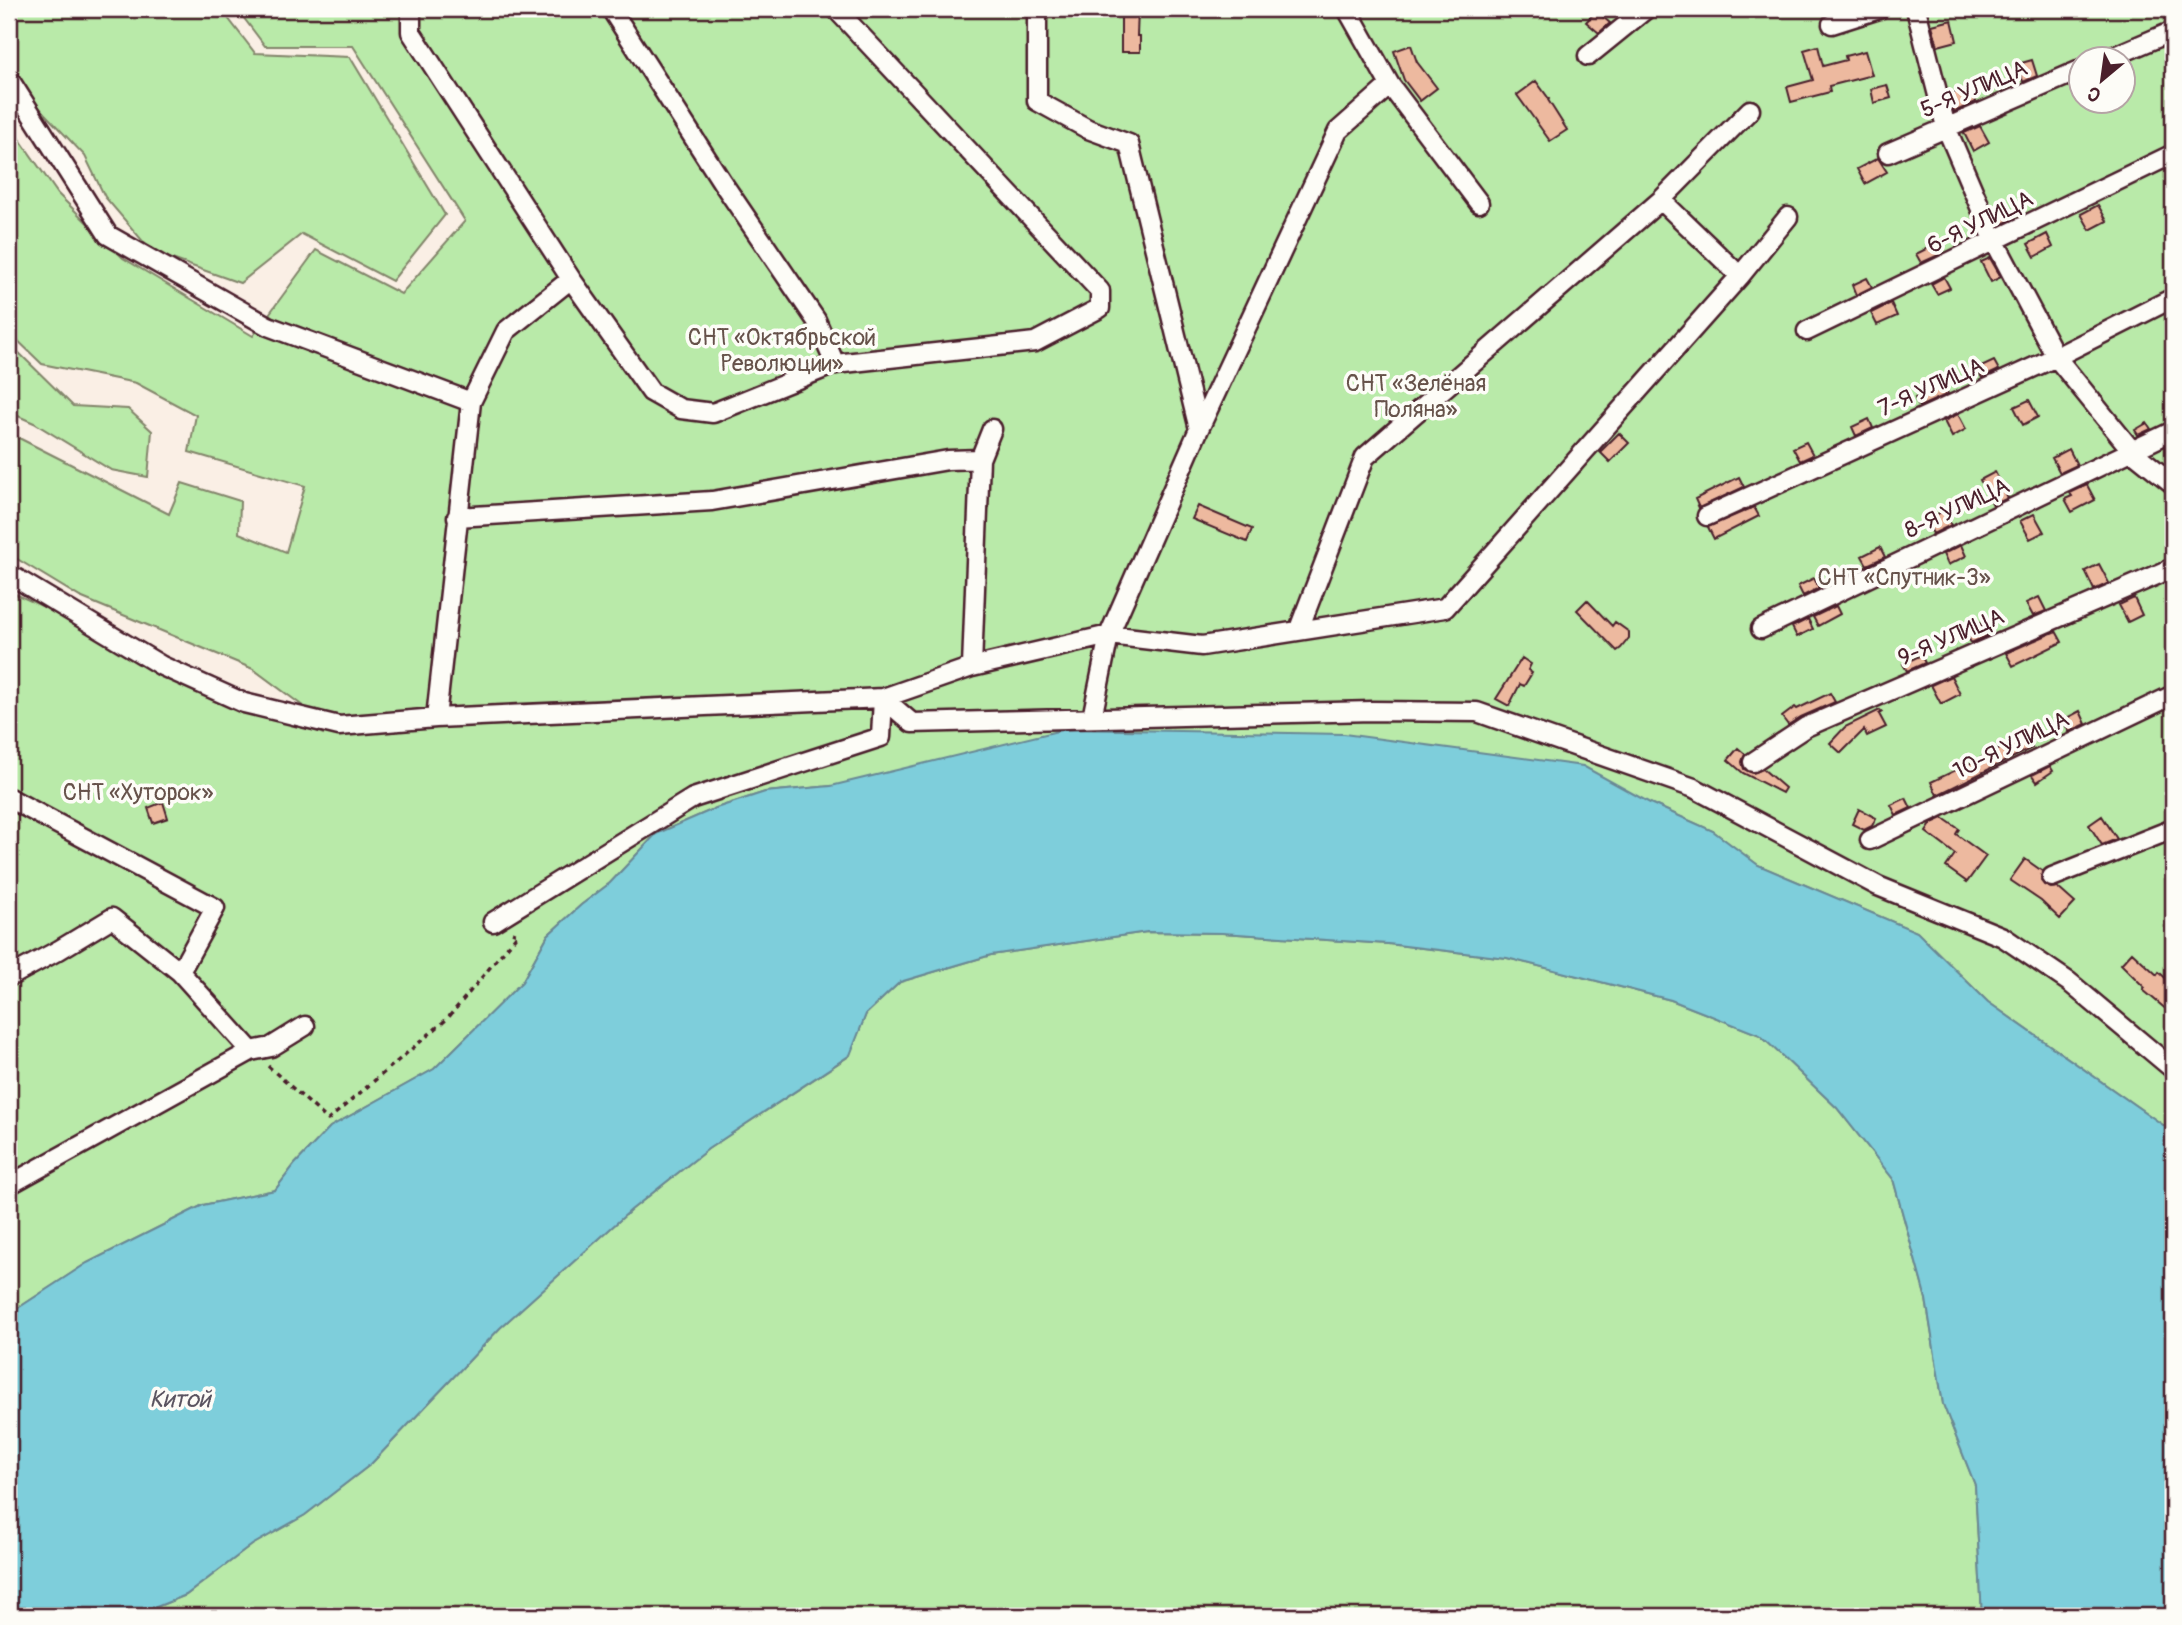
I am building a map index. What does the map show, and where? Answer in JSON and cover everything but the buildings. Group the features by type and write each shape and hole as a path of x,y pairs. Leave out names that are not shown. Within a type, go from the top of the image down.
{"street":[{"path":"411,9 411,32 571,279 651,392 681,409 713,413 835,365 1035,342 1100,308 1100,291 836,9"},
{"path":"611,9 816,320 835,365"},
{"path":"1037,9 1037,102 1088,129 1129,144 1199,429"},
{"path":"1348,9 1390,85 1479,203"},
{"path":"1588,56 1646,9"},
{"path":"1832,24 1880,9"},
{"path":"1916,9 1946,127 1995,242 2056,357 2133,452 2173,484"},
{"path":"2136,47 2173,31"},
{"name":"5-Я УЛИЦА","path":"1888,153 2066,76"},
{"path":"9,79 108,234 268,326 471,402"},
{"path":"1092,718 1109,635 1199,429 1338,131 1390,85"},
{"path":"1298,629 1365,457 1661,200 1750,110"},
{"name":"6-Я УЛИЦА","path":"1807,331 2173,154"},
{"path":"1661,200 1740,276"},
{"path":"9,574 162,666 244,703 339,726 436,718 883,698 972,667 1109,635 1202,646 1445,608 1740,276 1788,217"},
{"path":"436,718 471,402 506,331 571,279"},
{"name":"7-Я УЛИЦА","path":"1707,516 2056,357 2173,298"},
{"path":"972,667 979,459 992,429"},
{"name":"8-Я УЛИЦА","path":"1761,629 2173,431"},
{"path":"457,517 712,501 948,460 979,459"},
{"name":"9-Я УЛИЦА","path":"1753,762 1806,727 2173,568"},
{"name":"10-Я УЛИЦА","path":"1870,840 2173,695"},
{"path":"883,698 912,723 1372,711 1477,712 1694,788 1878,886 2003,937 2070,982 2173,1069"},
{"path":"493,922 693,798 881,737 883,698"},
{"path":"9,799 215,908 180,972"},
{"path":"2052,877 2173,829"},
{"path":"9,976 112,918 180,972 251,1051"},
{"path":"9,1185 251,1051 271,1047 305,1026"}],"path":[{"path":"251,1051 328,1120 446,1019 517,934 493,922"}],"green space":[{"path":"9,9 221,9 255,53 350,57 445,215 392,281 302,234 240,283 152,252 105,197 85,156 9,76"},
{"path":"237,9 2173,9 2173,1132 1988,1002 1917,932 1758,865 1713,831 1650,803 831,786 765,792 716,808 656,834 610,883 548,935 522,982 434,1069 330,1127 275,1190 203,1205 87,1263 9,1314 9,591 323,734 327,724 253,669 80,597 9,554 9,433 169,514 182,483 240,501 239,533 286,552 305,486 189,452 196,415 136,383 42,364 9,332 9,124 58,194 123,258 253,336 316,250 401,294 465,221 353,46 265,46"},
{"path":"9,343 73,406 128,409 152,431 148,477 111,470 34,423 9,412"},
{"path":"1147,932 1222,933 1388,944 1507,958 1671,1000 1760,1035 1837,1108 1893,1179 1926,1299 1943,1404 1975,1485 1982,1616 134,1616 186,1595 252,1545 305,1515 371,1464 500,1328 631,1210 708,1149 849,1056 866,1014 900,982 991,955"}],"water":[{"name":"Китой","path":"1066,729 1344,734 1583,766 1650,803 1713,831 1758,865 1917,932 1988,1002 2173,1132 2173,1616 1982,1616 1975,1485 1943,1404 1926,1299 1893,1179 1837,1108 1760,1035 1671,1000 1507,958 1388,944 1222,933 1147,932 991,955 900,982 866,1014 850,1055 708,1149 631,1210 500,1328 371,1464 305,1515 252,1545 186,1595 134,1616 9,1616 9,1314 87,1263 203,1205 275,1190 330,1127 434,1069 522,982 548,935 610,883 656,834 716,808 765,792 831,786"}],"park label":[{"name":"СНТ «Октябрьской Революции»","path":"782,350"},
{"name":"СНТ «Зелёная Поляна»","path":"1416,396"},
{"name":"СНТ «Спутник-3»","path":"1904,577"},
{"name":"СНТ «Хуторок»","path":"138,792"}]}
